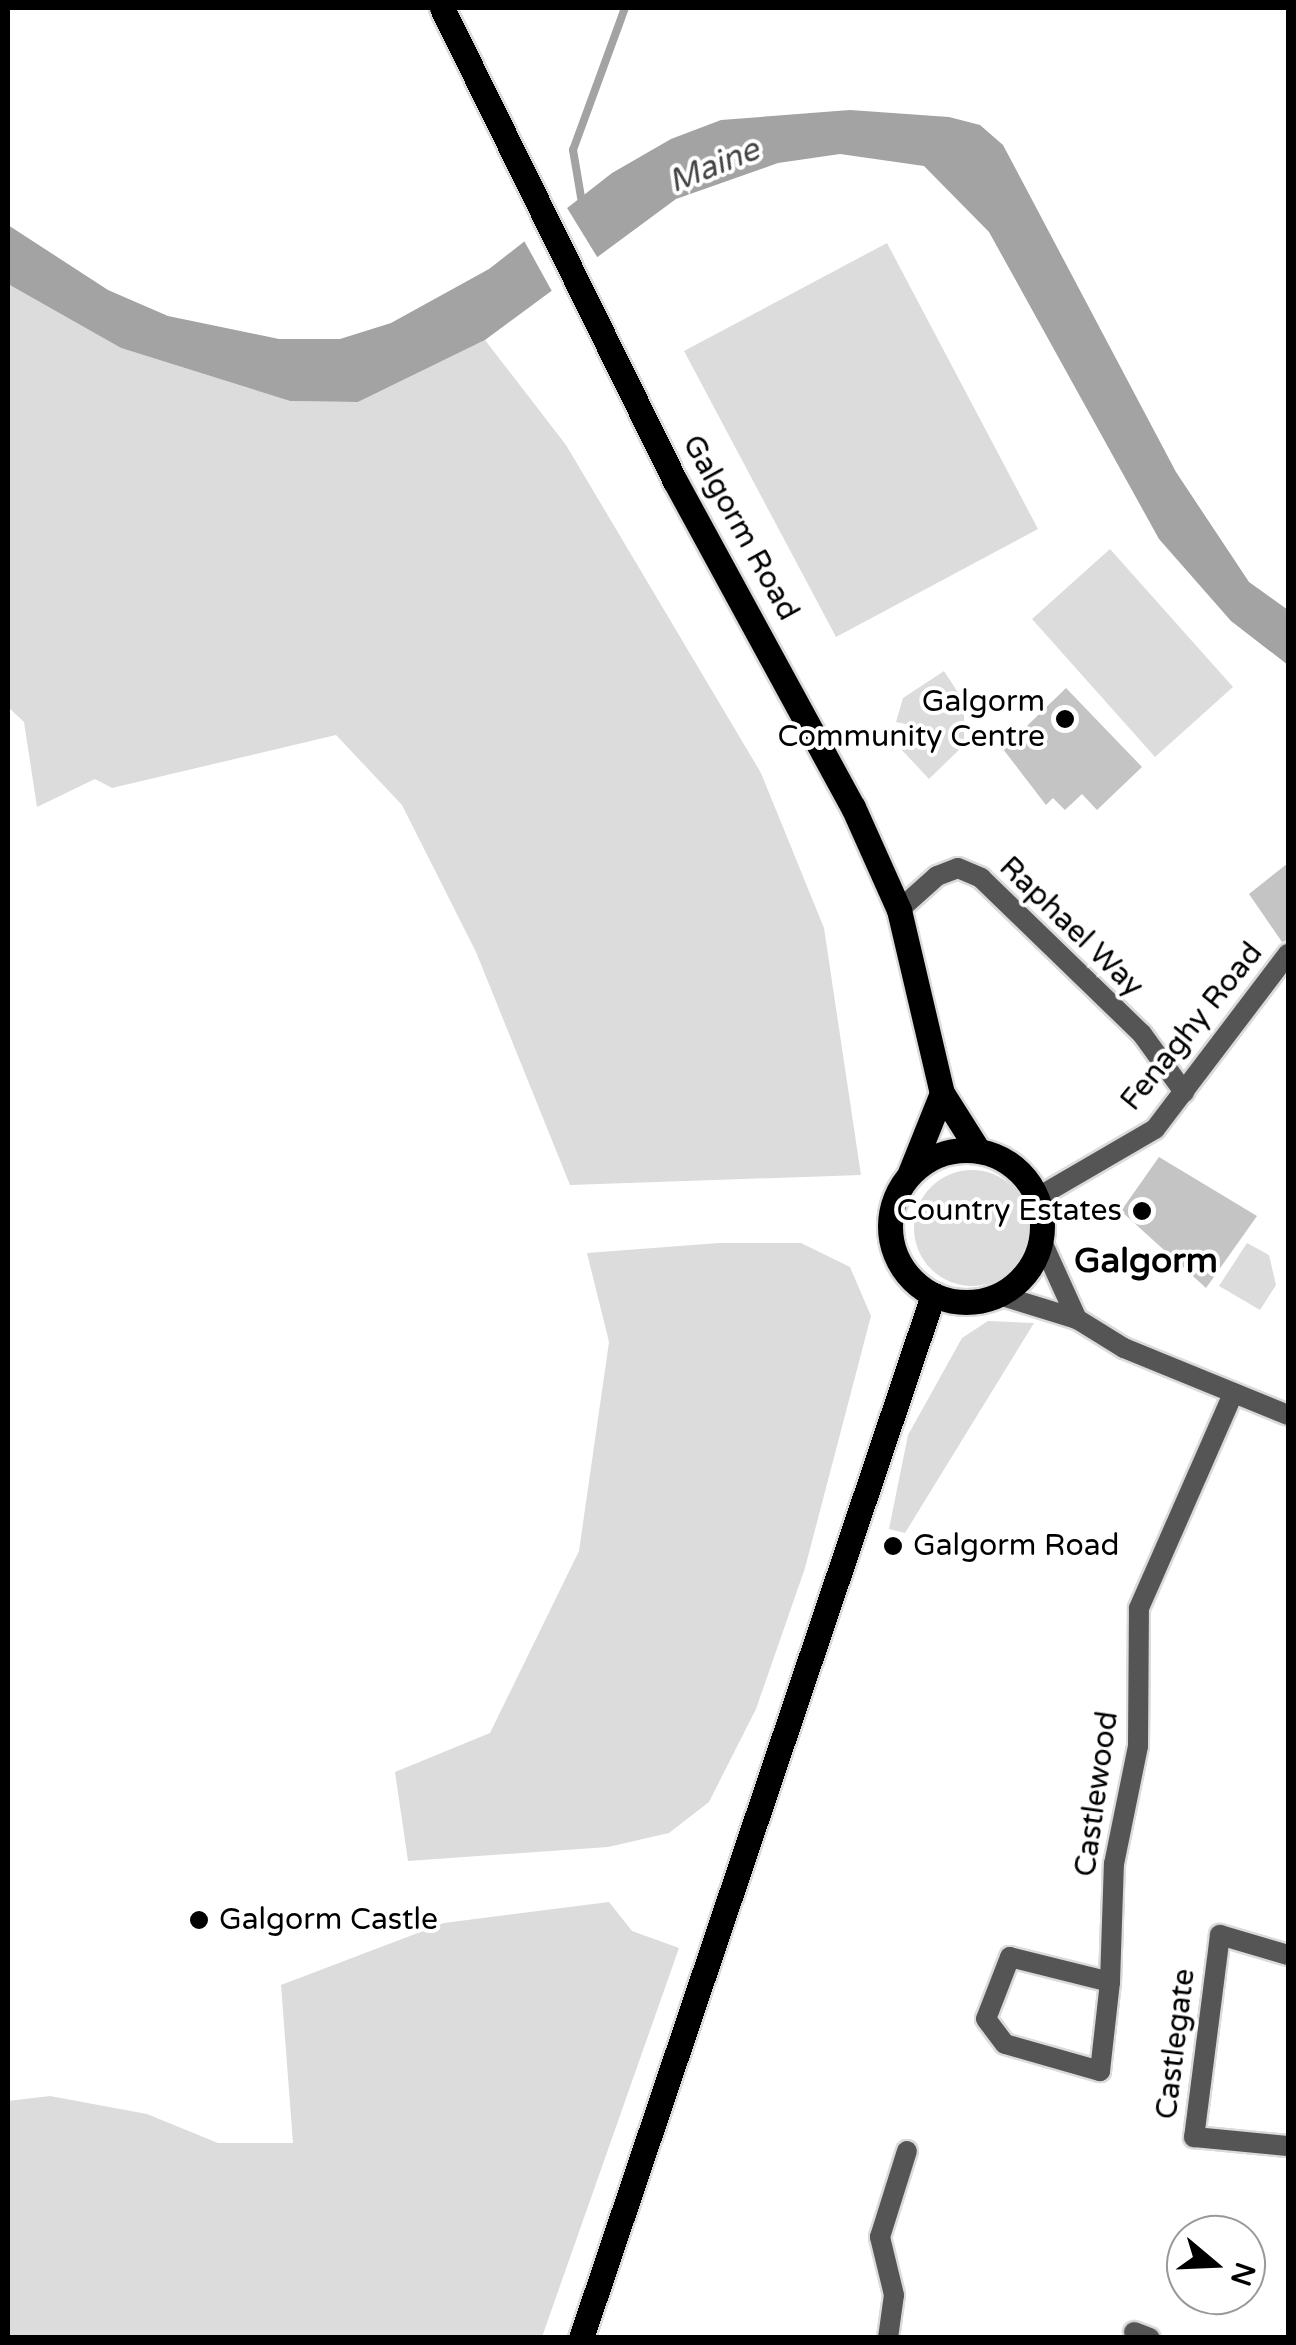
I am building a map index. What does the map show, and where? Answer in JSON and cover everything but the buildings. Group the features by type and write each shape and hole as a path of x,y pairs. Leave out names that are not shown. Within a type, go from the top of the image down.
{"main road":[{"name":"Galgorm Road","path":"442,8 599,327 822,745 899,910 942,1093 978,1150"},
{"path":"910,1173 949,1150 978,1150 1011,1163 1038,1197 1042,1242 1026,1272 999,1295 955,1302 933,1295 898,1262 890,1238 897,1192 910,1173 942,1093"},
{"path":"581,2338 933,1295"}],"street":[{"name":"Raphael Way","path":"899,910 936,876 958,868 980,878 1142,1034 1184,1092"},
{"name":"Fenaghy Road","path":"1038,1197 1155,1130 1288,954"},
{"path":"1042,1242 1077,1319"},
{"path":"999,1295 1077,1319 1233,1394 1288,1414"},
{"name":"Castlewood","path":"1110,1982 1010,1958 986,2019 1005,2044 1100,2071 1110,1982 1114,1864 1138,1746 1138,1608 1233,1394"},
{"name":"Castlegate","path":"1288,1955 1220,1935 1194,2137 1288,2146"},
{"path":"888,2338 894,2295 880,2237 907,2151"}],"shaded area":[{"path":"887,243 1038,529 836,637 684,351"},
{"path":"8,284 121,348 290,401 358,402 485,340 566,445 761,773 824,928 861,1175 570,1185 476,952 402,805 336,735 112,788 95,779 37,807 24,722 8,707"},
{"path":"1110,549 1233,687 1155,757 1032,619"},
{"path":"944,671 964,702 964,745 929,779 900,748 921,727 896,722 903,698"},
{"path":"972,1170 994,1174 1013,1187 1026,1206 1030,1228 1026,1250 1013,1269 994,1282 972,1286 950,1282 931,1269 918,1250 914,1228 918,1206 931,1187 950,1174"},
{"path":"719,1243 801,1243 850,1267 871,1316 805,1568 756,1709 709,1802 669,1833 608,1847 408,1861 395,1772 490,1733 579,1551 609,1342 587,1253"},
{"path":"1247,1243 1269,1255 1276,1285 1260,1310 1219,1286"},
{"path":"988,1321 1034,1323 905,1533 889,1529 908,1435 962,1338"},
{"path":"609,1902 632,1931 679,1948 542,2337 8,2337 8,2101 50,2096 147,2114 218,2143 293,2143 281,1985 444,1923"}],"water":[{"name":"Maine","path":"850,110 949,117 980,125 1003,145 1176,472 1249,582 1288,610 1288,665 1231,621 1159,539 989,232 924,166 840,154 778,163 676,199 485,340 358,402 290,401 121,348 8,284 8,225 108,290 168,316 279,339 340,339 391,323 489,269 612,173 671,139 721,120"}],"pier":[{"path":"564,203 599,260 554,295 522,237"}],"waterway":[{"path":"582,203 573,150 625,8"}],"place":[{"name":"Galgorm Community Centre","path":"1065,719"},
{"name":"Country Estates","path":"1142,1211"},
{"name":"Galgorm Road","path":"893,1546"},
{"name":"Galgorm Castle","path":"199,1920"}],"district":[{"name":"Galgorm","path":"1146,1261"}]}
